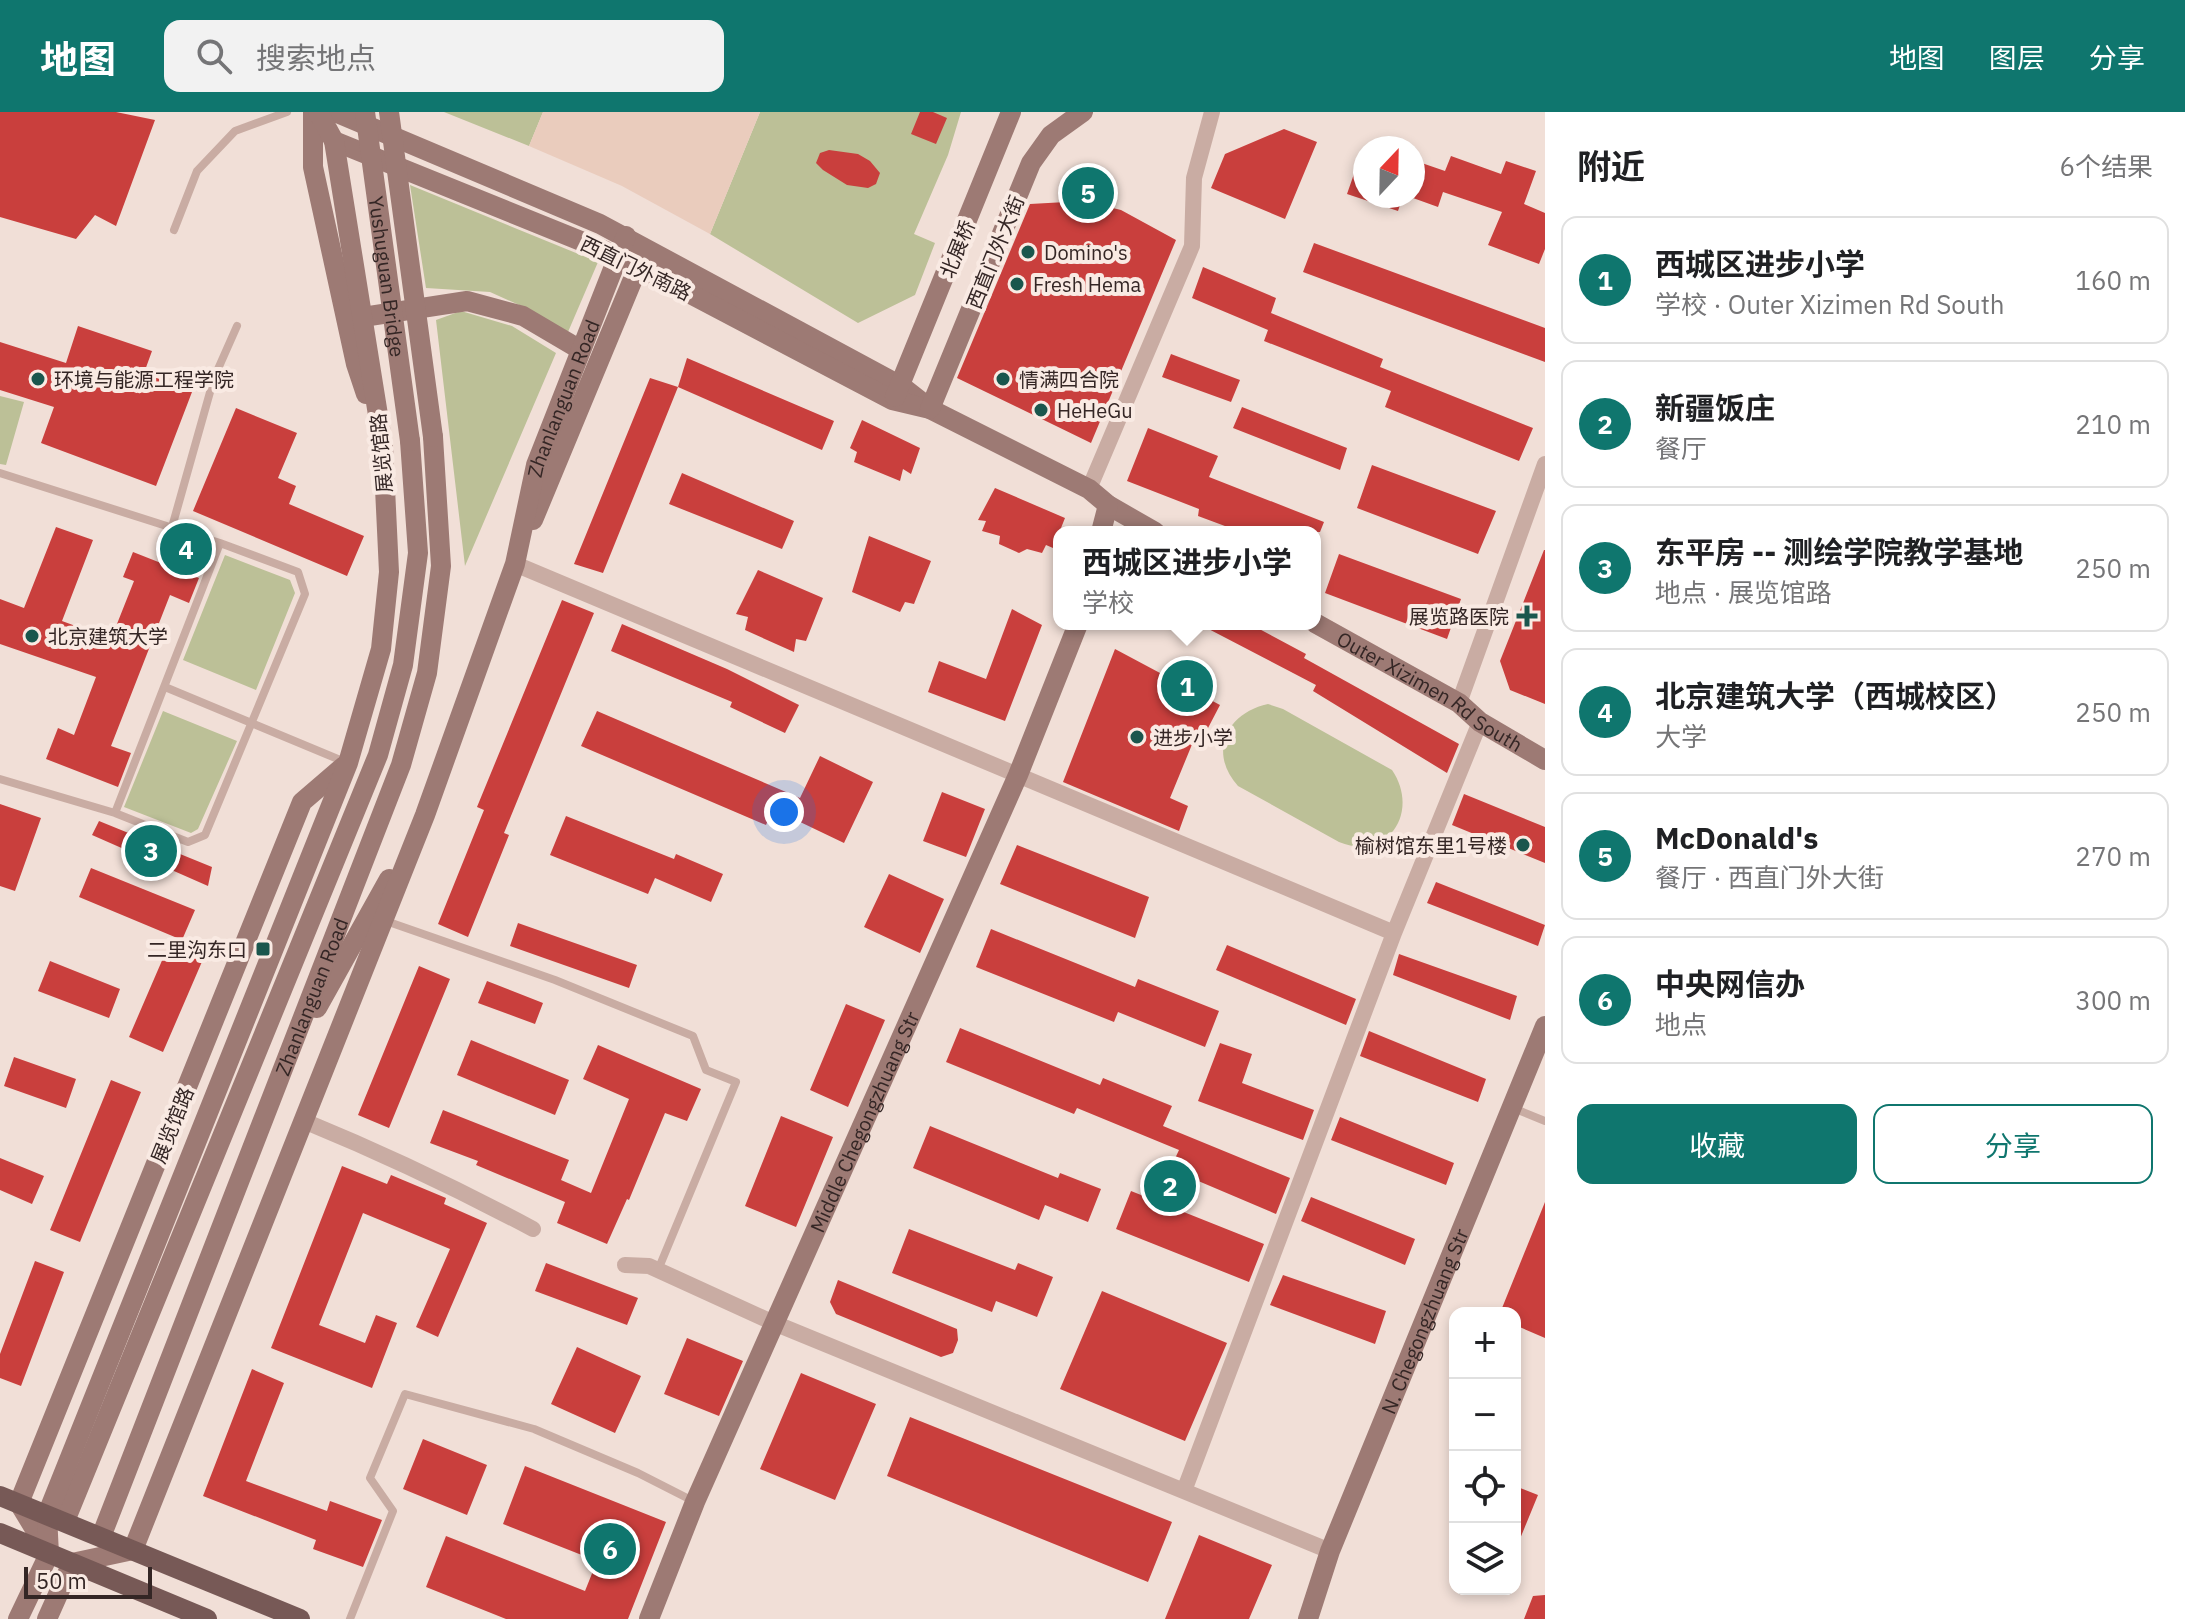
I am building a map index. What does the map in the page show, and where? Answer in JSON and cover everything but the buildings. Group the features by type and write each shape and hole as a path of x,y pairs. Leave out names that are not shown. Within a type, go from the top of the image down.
{"main road":[{"path":"9,1500 300,1619"},
{"path":"49,1554 56,1518"},
{"path":"0,1533 207,1619"},
{"path":"72,1563 101,1537"}],"street":[{"path":"315,112 334,141"},
{"path":"315,112 313,167 316,183 356,364 383,446"},
{"name":"Yushuguan Bridge","path":"365,112 410,441"},
{"name":"Yushuguan Bridge","path":"389,112 433,437"},
{"name":"北展桥","path":"896,393 1011,112"},
{"name":"西直门外大街","path":"930,409 1031,163 1051,135 1083,112"},
{"path":"1089,489 1192,246 1194,178 1212,112"},
{"path":"334,141 341,113"},
{"name":"西直门外南路","path":"341,113 626,236 896,393"},
{"name":"西直门外南路","path":"334,141 618,256 896,393"},
{"name":"展览馆路","path":"56,1518 198,1138 348,763 381,649 389,572 383,446 334,141"},
{"name":"Zhanlanguan Road","path":"425,815 515,564 536,465 579,349 626,236"},
{"path":"638,267 515,564 1394,933"},
{"path":"363,317 467,301 523,316 579,349"},
{"path":"896,393 1089,489 1108,505 1145,526"},
{"name":"Zhanlanguan Road","path":"101,1537 401,765 427,673 441,566 433,437"},
{"name":"Zhanlanguan Road","path":"56,1518 378,755 403,665 418,553 410,441"},
{"path":"1459,703 1545,464"},
{"path":"1103,526 1108,505"},
{"name":"Outer Xizimen Rd South","path":"1321,626 1459,703 1480,722 1545,760"},
{"name":"Middle Chegongzhuang Str","path":"649,1619 695,1502 1018,775 1076,630"},
{"path":"1184,1491 1394,933 1480,722"},
{"name":"展览馆路","path":"9,1500 123,1246 302,802 348,763"},
{"path":"275,1086 425,815"},
{"path":"47,1619 72,1563 133,1550 425,815"},
{"name":"N. Chegongzhuang Str","path":"1308,1619 1330,1551 1545,1026"},
{"path":"304,1121 373,1149 533,1229"},
{"path":"123,1246 198,1138"},
{"path":"625,1265 649,1266 774,1323 1330,1551"},
{"path":"9,1500 49,1554 18,1619"}],"lane":[{"path":"174,230 197,171 235,131 287,112"},
{"path":"172,527 214,378 237,326"},
{"path":"0,473 172,527 298,572 305,594 205,835 188,842 115,813 0,779"},
{"path":"115,813 220,543"},
{"path":"165,687 348,763"},
{"path":"383,920 555,980 693,1036 706,1070 736,1082 658,1270"},
{"path":"1512,1108 1545,1121"},
{"path":"350,1619 393,1511 370,1478 405,1394 534,1429 638,1473 695,1502"}],"green space":[{"path":"444,112 543,112 529,146"},
{"path":"760,112 961,112 948,155 914,234 935,243 915,295 858,323 710,234"},
{"path":"410,185 598,262 568,332 490,292 426,288"},
{"path":"461,311 512,326 556,353 465,566 436,320"},
{"path":"0,396 24,402 6,465 0,464"},
{"path":"225,555 290,580 295,593 256,690 183,660"},
{"path":"1268,704 1283,709 1392,770 1403,801 1395,829 1385,839 1372,845 1357,846 1339,842 1238,786 1224,761 1226,736 1241,716"},
{"path":"163,711 237,741 198,829 191,833 124,807"}],"shaded area":[{"path":"543,112 760,112 710,234 622,186 529,146"}],"place":[{"name":"McDonald's","path":"1088,193"},
{"name":"Domino's","path":"1028,252"},
{"name":"Fresh Hema","path":"1017,284"},
{"name":"环境与能源工程学院","path":"38,379"},
{"name":"情满四合院","path":"1003,379"},
{"name":"HeHeGu","path":"1041,410"},
{"name":"北京建筑大学（西城校区）","path":"186,549"},
{"name":"展览路医院","path":"1527,616"},
{"name":"北京建筑大学","path":"32,636"},
{"name":"西城区进步小学","path":"1187,686"},
{"name":"进步小学","path":"1137,737"},
{"name":"榆树馆东里1号楼","path":"1523,845"},
{"name":"东平房 -- 测绘学院教学基地","path":"151,851"},
{"name":"二里沟东口","path":"263,949"},
{"name":"新疆饭庄","path":"1170,1186"},
{"name":"中央网信办","path":"610,1549"}]}
